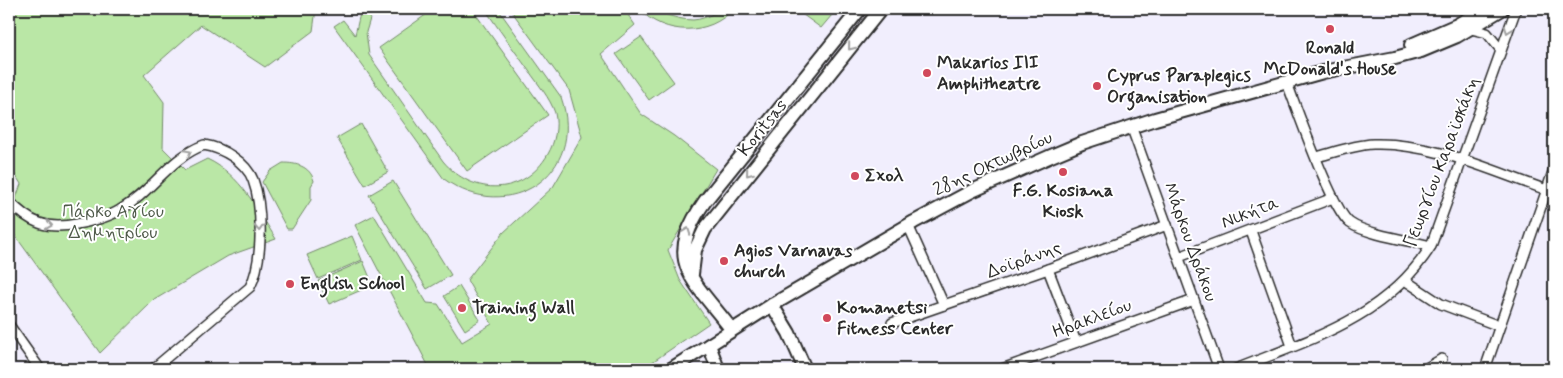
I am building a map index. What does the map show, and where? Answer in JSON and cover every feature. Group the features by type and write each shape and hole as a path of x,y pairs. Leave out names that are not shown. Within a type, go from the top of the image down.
{"street":[{"name":"Koritsas","path":"732,330 692,278 686,267 683,248 688,227 860,9"},
{"name":"Koritsas","path":"692,278 695,250 705,229 881,9"},
{"name":"28ης Οκτωβρίου","path":"671,369 772,305 908,225 1011,173 1082,143 1131,126 1362,63 1443,32 1485,9"},
{"name":"28ης Οκτωβρίου","path":"1362,63 1395,58 1421,51 1471,29 1502,9"},
{"name":"Γεωργίου Καραϊσκάκη","path":"1236,369 1360,316 1406,281 1431,246 1516,9"},
{"path":"1471,29 1487,33 1501,50"},
{"path":"1287,83 1333,198 1343,216 1358,227 1431,246"},
{"name":"Μάρκου Δράκου","path":"1131,126 1219,369"},
{"path":"1317,157 1372,144 1420,149 1463,161 1547,190"},
{"path":"9,201 26,217 50,227 106,217 132,202 182,156 204,145 225,152 249,174 253,180 260,236 260,255 254,279 250,287 152,369"},
{"path":"1485,369 1554,169"},
{"name":"Νικήτα","path":"1178,258 1333,198"},
{"path":"908,225 944,305"},
{"name":"Δοϊράνης","path":"892,324 1166,225"},
{"path":"1251,231 1292,346"},
{"path":"1048,269 1076,342"},
{"path":"1406,281 1441,304 1499,326"},
{"name":"Ηρακλείου","path":"1002,369 1194,300"},
{"path":"772,305 789,333 805,369"},
{"path":"9,325 40,369"},
{"path":"709,345 718,369"},
{"path":"1425,369 1442,359"}],"green space":[{"name":"Πάρκο Αγίου Δημητρίου","path":"9,9 316,9 313,31 265,67 201,25 144,75 164,102 163,148 185,170 207,159 229,174 239,183 255,205 276,239 228,256 154,300 100,353 9,227 9,218 21,184 9,165"},
{"path":"361,9 373,9 366,32 369,55 443,161 455,173 469,181 483,186 498,187 526,178 538,168 548,154 555,134 556,124 553,107 547,97 485,9 498,9 561,97 566,125 563,149 553,169 537,184 516,194 493,197 469,192 444,179 334,26 343,20 355,35"},
{"path":"434,9 472,9 548,115 467,171 379,48"},
{"path":"510,9 624,9 635,25 601,54 641,114 674,136 716,169 668,250 680,280 709,323 642,369 430,369 355,225 374,215 427,303 438,304 462,342 492,324 467,280 503,233 553,187 582,137 569,90"},
{"path":"639,9 693,20 727,9 733,9 723,18 712,24 700,28 687,29 661,24 649,18"},
{"path":"795,9 837,9 821,28"},
{"path":"641,37 674,82 649,100 616,54"},
{"path":"361,124 388,172 365,185 337,138"},
{"path":"283,163 302,166 309,172 314,181 311,186 311,200 292,229 287,229 262,182 270,171"},
{"path":"393,181 451,275 427,289 369,195"},
{"path":"352,236 362,260 318,279 307,255"},
{"path":"363,261 373,285 329,304 318,281"},
{"name":"Training Wall","path":"459,286 480,320 465,330 444,296"}],"place":[{"name":"Ronald McDonald's House","path":"1330,29"},
{"name":"Makarios III Amphitheatre","path":"927,73"},
{"name":"Cyprus Paraplegics Organisation","path":"1097,86"},
{"name":"F.G. Kosiana Kiosk","path":"1063,172"},
{"name":"Σχολ","path":"855,176"},
{"name":"Agios Varnavas church","path":"724,261"},
{"name":"English School","path":"290,284"},
{"name":"Training Wall","path":"462,308"},
{"name":"Komanetsi Fitness Center","path":"827,318"}]}
